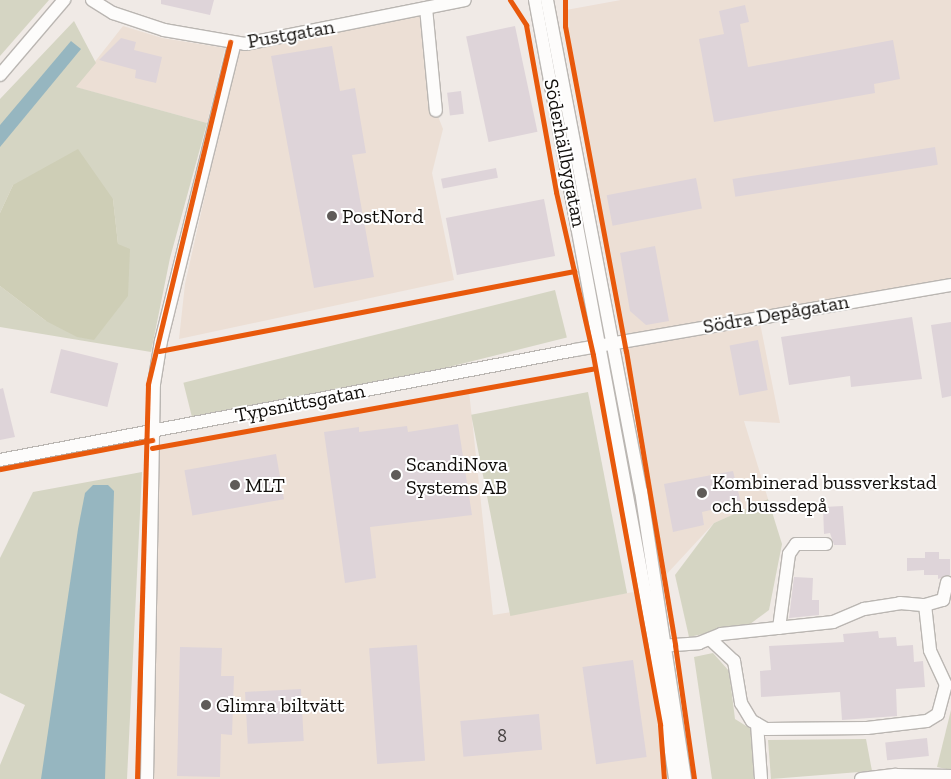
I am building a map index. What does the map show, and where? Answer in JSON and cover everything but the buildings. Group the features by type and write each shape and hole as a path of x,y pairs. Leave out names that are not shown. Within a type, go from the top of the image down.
{"street":[{"path":"0,75 64,0"},
{"name":"Pustgatan","path":"92,0 113,13 164,30 245,44 465,0"},
{"name":"Söderhällbygatan","path":"535,0 661,646 685,779"},
{"name":"Söderhällbygatan","path":"547,0 614,343 661,646 675,779"},
{"path":"426,8 436,111"},
{"path":"147,779 152,432 161,341 235,43"},
{"name":"Södra Depågatan","path":"601,345 951,285"},
{"name":"Typsnittsgatan","path":"0,460 601,345"},
{"path":"779,628 788,554 796,544 826,544"},
{"path":"661,646 699,643 720,634 833,622 864,609 891,605 925,605 943,600 947,582"},
{"path":"710,639 734,661 741,703 757,724 766,729 806,730 927,721 938,714 948,684 930,650 925,605"},
{"path":"757,724 761,779"},
{"path":"861,779 896,775 951,776"}],"shaded area":[{"path":"621,0 951,0 951,286 759,318 780,423 744,421 768,499 714,523 664,577 565,26 566,10"},
{"path":"427,14 436,111 443,129 432,173 454,280 179,339 185,284 238,49"},
{"path":"123,26 162,38 225,48 207,123 75,87"},
{"path":"469,391 493,615 634,592 660,725 664,779 147,779 152,448"}],"green space":[{"path":"0,0 49,0 0,56"},
{"path":"74,21 96,63 76,87 207,123 170,258 151,352 0,327 0,286 46,321 118,244 113,199 13,185 0,213 0,99"},
{"path":"78,149 113,199 118,244 130,249 128,296 94,340 77,337 46,321 0,286 0,213 13,185"},
{"path":"555,290 567,338 195,430 183,383"},
{"path":"588,392 627,593 510,616 471,415"},
{"path":"142,472 127,779 0,779 0,765 25,705 0,693 0,558 33,492"},
{"path":"768,499 782,544 769,610 750,624 689,637 675,575 714,523"},
{"path":"713,653 729,671 735,719 751,729 754,779 712,779 694,657"},
{"path":"951,710 951,770 937,767"},
{"path":"866,739 872,771 771,779 768,740"}],"water":[{"path":"71,41 81,49 0,147 0,125"},
{"path":"93,485 108,485 114,491 105,779 41,779 78,529 85,493"}],"cycle path":[{"path":"510,0 526,25 556,192 593,355 660,725 664,779"},
{"path":"565,0 565,26 626,351 675,645 694,779"},
{"path":"137,779 148,384 230,42"},
{"path":"159,351 574,271"},
{"path":"152,448 595,368"},
{"path":"0,469 152,440"}],"place":[{"name":"PostNord","path":"332,216"},
{"name":"ScandiNova Systems AB","path":"396,475"},
{"name":"MLT","path":"235,485"},
{"name":"Kombinerad bussverkstad och bussdepå","path":"702,493"},
{"name":"Glimra biltvätt","path":"206,705"}]}
